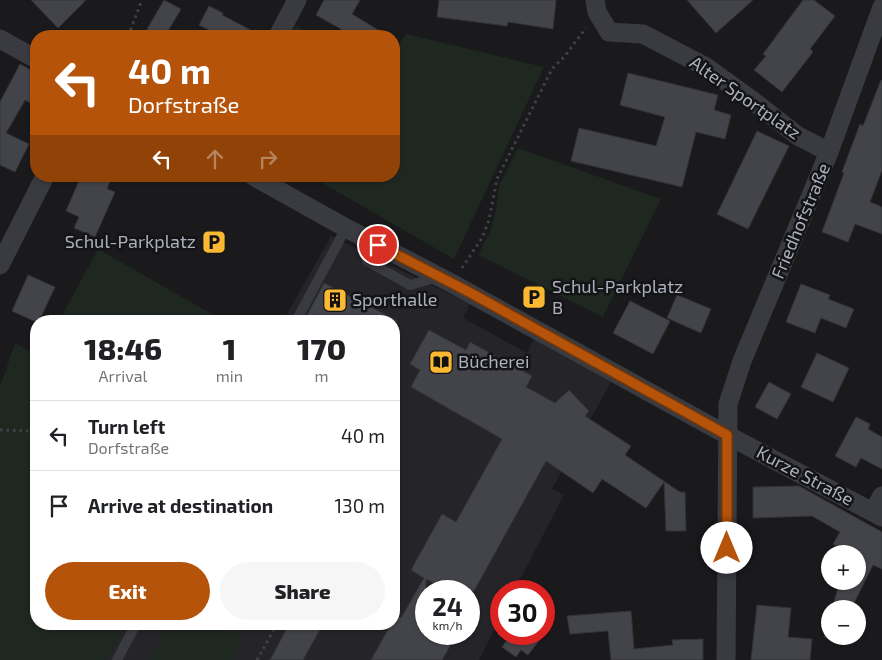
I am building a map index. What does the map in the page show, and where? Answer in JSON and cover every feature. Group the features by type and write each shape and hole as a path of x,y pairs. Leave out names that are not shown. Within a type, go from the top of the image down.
{"street":[{"path":"281,30 297,0"},
{"name":"Alter Sportplatz","path":"596,6 609,32 643,34 698,63 753,101 798,136 830,152"},
{"name":"Friedhofstraße","path":"726,660 728,404 742,361 830,152 882,7"},
{"path":"0,39 30,56"},
{"path":"0,265 42,182"},
{"name":"Kurze Straße","path":"264,182 727,435 879,509"}],"lane":[{"path":"300,315 352,231"},
{"path":"117,660 133,630"}],"path":[{"path":"130,30 142,0"},
{"path":"446,280 482,238 490,220 497,179 552,69 564,57 596,6"},
{"path":"0,430 30,431"},
{"path":"257,660 274,630"}],"shaded area":[{"path":"296,25 304,30 293,30"},
{"path":"406,34 544,67 454,259 320,182 400,182 400,43"},
{"path":"518,148 661,199 603,317 478,255 490,232 499,186"},
{"path":"331,236 470,304 463,318 527,353 534,339 611,382 552,489 564,495 520,580 490,580 490,638 479,660 106,660 122,630 400,630 400,315 286,315"},
{"path":"98,249 214,315 62,315"},
{"path":"15,343 30,352 30,630 122,630 106,660 0,660 0,387"},
{"path":"165,630 226,630 244,639 233,660 149,660"}],"building":[{"path":"31,0 86,0 58,28"},
{"path":"164,0 181,9 169,30 146,30"},
{"path":"324,0 360,0 352,14 378,30 340,30 316,15"},
{"path":"439,0 556,0 553,29 508,22 507,26 437,17"},
{"path":"687,0 753,0 716,33"},
{"path":"803,0 814,0 835,16 810,49 813,52 782,92 754,70 766,56 763,54"},
{"path":"209,6 251,30 209,30 199,25"},
{"path":"20,64 30,70 30,103 25,100 6,133 29,144 15,172 0,165 0,102"},
{"path":"628,73 718,95 714,110 731,115 725,139 696,132 682,187 571,161 579,128 656,146 665,117 620,105"},
{"path":"881,80 882,170 870,202 882,207 882,234 855,224 848,242 822,232 860,124 863,126"},
{"path":"757,131 789,146 748,229 717,214"},
{"path":"78,182 110,182 107,189 115,192 95,237 74,228 79,217 66,211"},
{"path":"28,275 55,287 42,315 30,315 30,319 12,311"},
{"name":"Sporthalle","path":"324,283 386,315 307,315"},
{"path":"801,284 830,295 828,299 854,309 846,328 821,318 815,333 786,322"},
{"path":"677,295 711,309 701,333 667,318"},
{"path":"630,301 670,321 653,354 613,333"},
{"path":"429,330 466,350 470,342 532,376 526,387 555,403 569,390 589,411 585,416 631,446 625,455 680,492 685,492 686,531 666,531 664,482 646,508 602,479 593,493 546,461 480,580 423,580 424,578 411,570 442,514 456,522 502,439 411,387 420,370 410,364"},
{"path":"817,353 849,368 833,402 801,387"},
{"path":"769,382 791,394 777,419 755,407"},
{"path":"856,417 870,424 868,429 882,437 882,469 861,458 856,467 835,456"},
{"path":"799,486 882,532 882,569 873,565 866,579 866,545 833,544 840,532 812,516 753,518 753,487"},
{"path":"837,590 860,590 856,600 835,600"},
{"path":"415,594 415,645 451,645 442,660 371,660 388,630 400,630 401,618"},
{"path":"757,605 791,608 788,637 812,639 810,660 751,660"},
{"path":"631,611 634,649 673,645 672,640 703,639 703,660 611,660 608,631 570,634 567,616"},
{"path":"286,630 320,630 303,660 270,660"},
{"path":"503,645 536,645 528,655 521,650 516,657 502,647"}],"place":[{"name":"Schul-Parkplatz","path":"214,242"},
{"name":"Schul-Parkplatz B","path":"534,297"},
{"name":"Sporthalle","path":"335,300"},
{"name":"Bücherei","path":"441,362"}],"route":[{"path":"378,245 469,292 727,435 727,548"}]}
